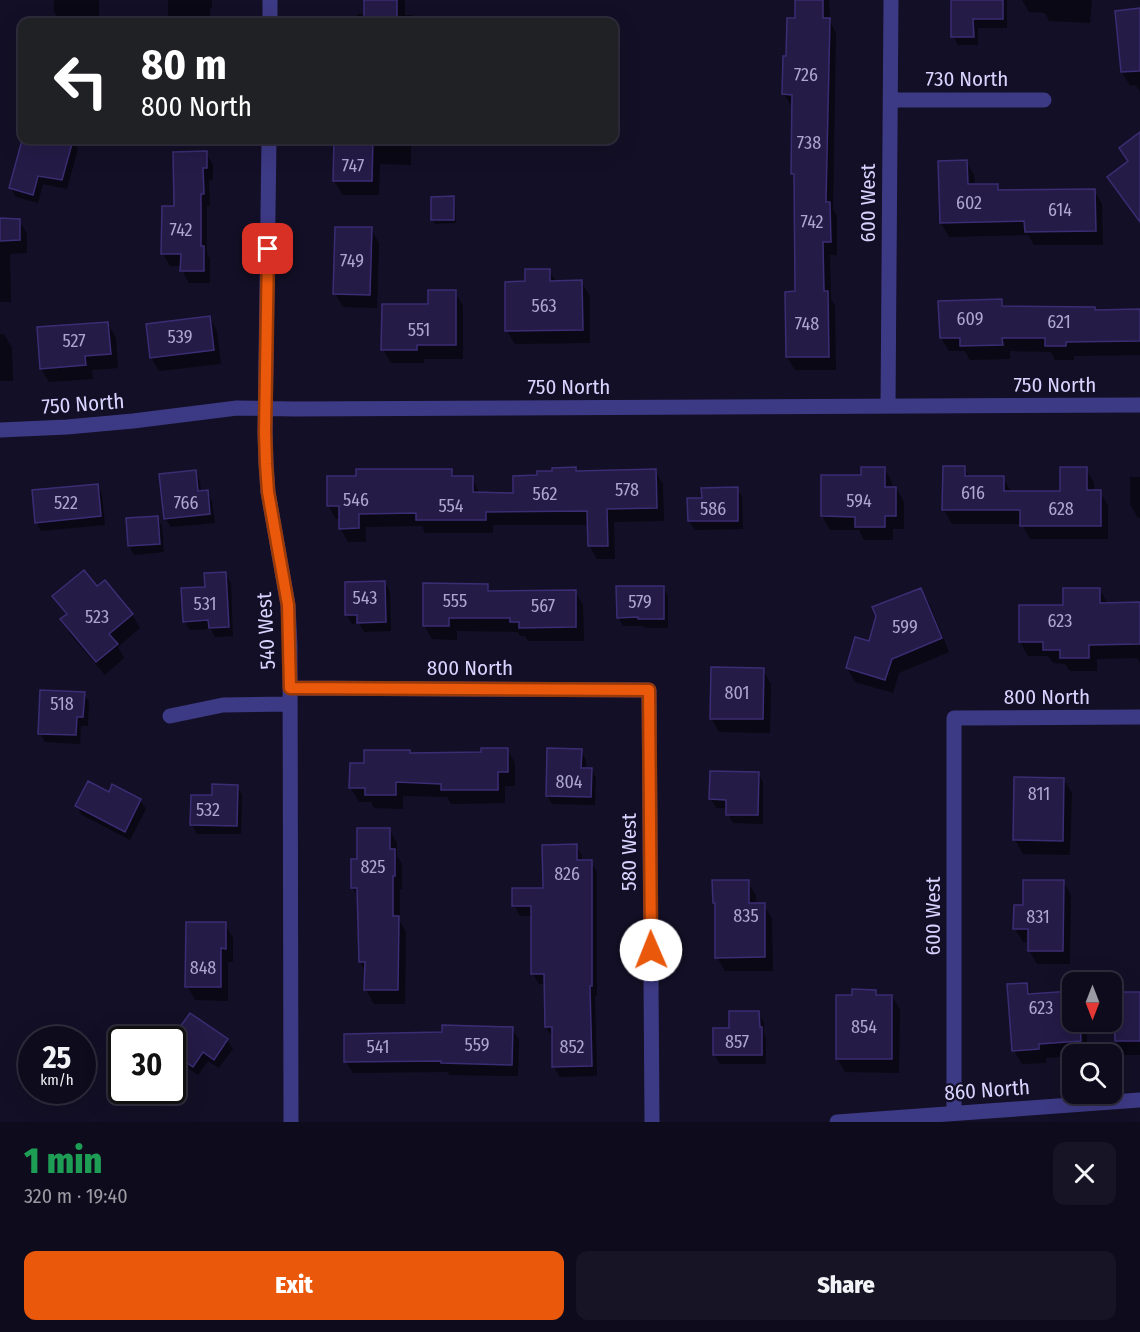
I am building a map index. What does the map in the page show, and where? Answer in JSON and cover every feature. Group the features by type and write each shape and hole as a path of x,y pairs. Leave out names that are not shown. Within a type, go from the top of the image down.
{"street":[{"path":"270,0 270,18"},
{"name":"600 West","path":"888,406 891,0"},
{"name":"730 North","path":"890,100 1044,100"},
{"name":"540 West","path":"269,144 266,464 268,492 288,605 291,1122"},
{"name":"750 North","path":"0,430 133,421 237,408 1140,405"},
{"name":"800 North","path":"290,688 649,690"},
{"name":"580 West","path":"649,690 652,1122"},
{"path":"170,716 223,705 289,704"},
{"name":"800 North","path":"954,718 1140,717"},
{"name":"600 West","path":"954,718 954,1113"},
{"name":"860 North","path":"837,1122 1140,1100"}],"building":[{"path":"364,0 397,0 397,18 364,18"},
{"path":"795,0 823,0 823,18 830,18 826,202 830,202 831,242 823,242 824,291 828,291 829,357 786,357 785,292 795,291 794,174 791,174 792,95 782,94 787,18 795,18"},
{"path":"951,0 1003,0 1003,19 973,19 974,37 951,37"},
{"path":"1140,8 1140,71 1121,72 1115,11"},
{"path":"1140,132 1140,222 1107,177 1128,161 1119,148"},
{"path":"21,144 72,144 62,180 38,176 33,195 9,188"},
{"path":"334,144 373,144 372,181 333,181"},
{"path":"207,151 207,168 203,168 204,194 201,194 201,246 204,246 204,271 180,271 181,254 161,254 162,206 174,206 173,152"},
{"path":"967,160 968,184 998,184 998,190 1095,189 1096,231 1025,232 1024,221 940,223 938,161"},
{"path":"454,196 454,220 431,220 431,197"},
{"path":"0,218 20,219 20,240 0,241"},
{"path":"335,227 372,227 370,295 333,294"},
{"path":"525,269 550,269 550,281 582,280 583,330 505,331 505,282 525,281"},
{"path":"428,290 456,290 456,345 417,345 417,350 381,350 382,304 428,304"},
{"path":"1002,299 1002,306 1095,307 1095,310 1140,309 1140,341 1066,342 1066,346 1045,346 1045,338 1002,338 1003,345 960,346 960,338 940,338 938,301"},
{"path":"210,316 214,350 150,358 146,324"},
{"path":"108,322 111,354 85,356 86,365 40,369 37,327"},
{"path":"943,466 965,466 965,476 1004,476 1004,491 1060,491 1060,467 1087,467 1087,490 1101,490 1101,526 1020,526 1020,510 942,510"},
{"path":"576,467 576,471 656,469 657,508 607,509 608,546 588,546 587,511 486,512 486,520 416,520 416,513 359,514 359,528 339,529 339,506 327,506 327,476 356,476 356,469 452,469 452,476 473,476 473,492 513,493 513,476 537,475 537,471 552,471 552,468"},
{"path":"861,467 885,467 885,487 896,487 896,516 885,516 885,527 855,527 855,517 821,516 821,475 861,475"},
{"path":"196,470 198,491 208,490 210,514 164,519 159,474"},
{"path":"98,484 101,516 35,523 32,490"},
{"path":"738,487 738,521 688,521 687,498 702,498 701,488"},
{"path":"158,516 160,544 128,546 126,518"},
{"path":"84,570 97,586 105,580 133,614 109,634 118,644 96,662 60,619 67,614 52,596"},
{"path":"226,572 229,627 209,628 208,620 183,622 181,588 205,587 204,573"},
{"path":"385,581 386,622 357,623 357,615 345,615 345,582"},
{"path":"423,583 488,584 488,591 576,590 576,627 519,628 519,622 510,622 510,618 449,618 449,626 423,626"},
{"path":"616,586 664,586 664,619 617,618"},
{"path":"921,588 942,638 892,659 885,680 846,668 855,637 869,641 876,616 872,607"},
{"path":"1063,588 1100,588 1100,603 1140,602 1140,644 1089,645 1089,658 1060,658 1060,650 1043,650 1043,642 1019,642 1019,605 1063,605"},
{"path":"711,667 764,668 763,719 710,719"},
{"path":"40,690 85,692 83,717 77,717 76,735 38,734"},
{"path":"481,748 508,748 508,772 498,772 498,790 441,790 441,784 396,782 396,795 365,795 365,788 349,788 350,763 364,763 364,750 410,750 410,753 481,752"},
{"path":"547,748 582,749 581,768 592,768 591,797 546,796"},
{"path":"710,771 759,772 758,815 726,815 726,800 709,799"},
{"path":"1014,777 1064,778 1063,841 1013,840"},
{"path":"88,781 109,792 112,784 141,799 125,832 75,806"},
{"path":"212,784 238,785 237,826 190,825 191,795 212,795"},
{"path":"357,828 390,828 390,849 395,849 393,916 399,916 398,990 364,990 365,962 359,962 357,888 351,888 351,859 357,859"},
{"path":"577,844 577,860 592,860 592,986 590,986 592,1066 552,1067 552,1027 545,1027 544,974 531,974 531,906 512,906 512,888 543,888 542,845"},
{"path":"712,880 749,880 749,903 765,903 765,957 715,958 715,903 713,903"},
{"path":"1023,880 1064,880 1063,951 1028,951 1028,929 1013,929 1014,905 1023,905"},
{"path":"186,922 226,922 226,949 221,948 221,987 185,987"},
{"path":"1027,983 1028,994 1062,992 1062,1032 1081,1032 1081,1041 1039,1044 1039,1049 1012,1051 1007,984"},
{"path":"852,989 876,990 876,995 892,995 892,1059 836,1059 836,995 852,995"},
{"path":"1122,992 1140,992 1140,1041 1115,1041 1115,1032 1122,1032"},
{"path":"729,1011 759,1011 760,1027 762,1027 762,1055 713,1055 713,1028 729,1028"},
{"path":"190,1013 228,1039 214,1060 203,1052 193,1067 186,1062 186,1026 181,1026"},
{"path":"442,1025 513,1027 512,1065 441,1063 441,1061 344,1062 344,1034 442,1032"}],"route":[{"path":"268,249 266,464 272,519 288,605 290,688 649,690 651,950"}]}
